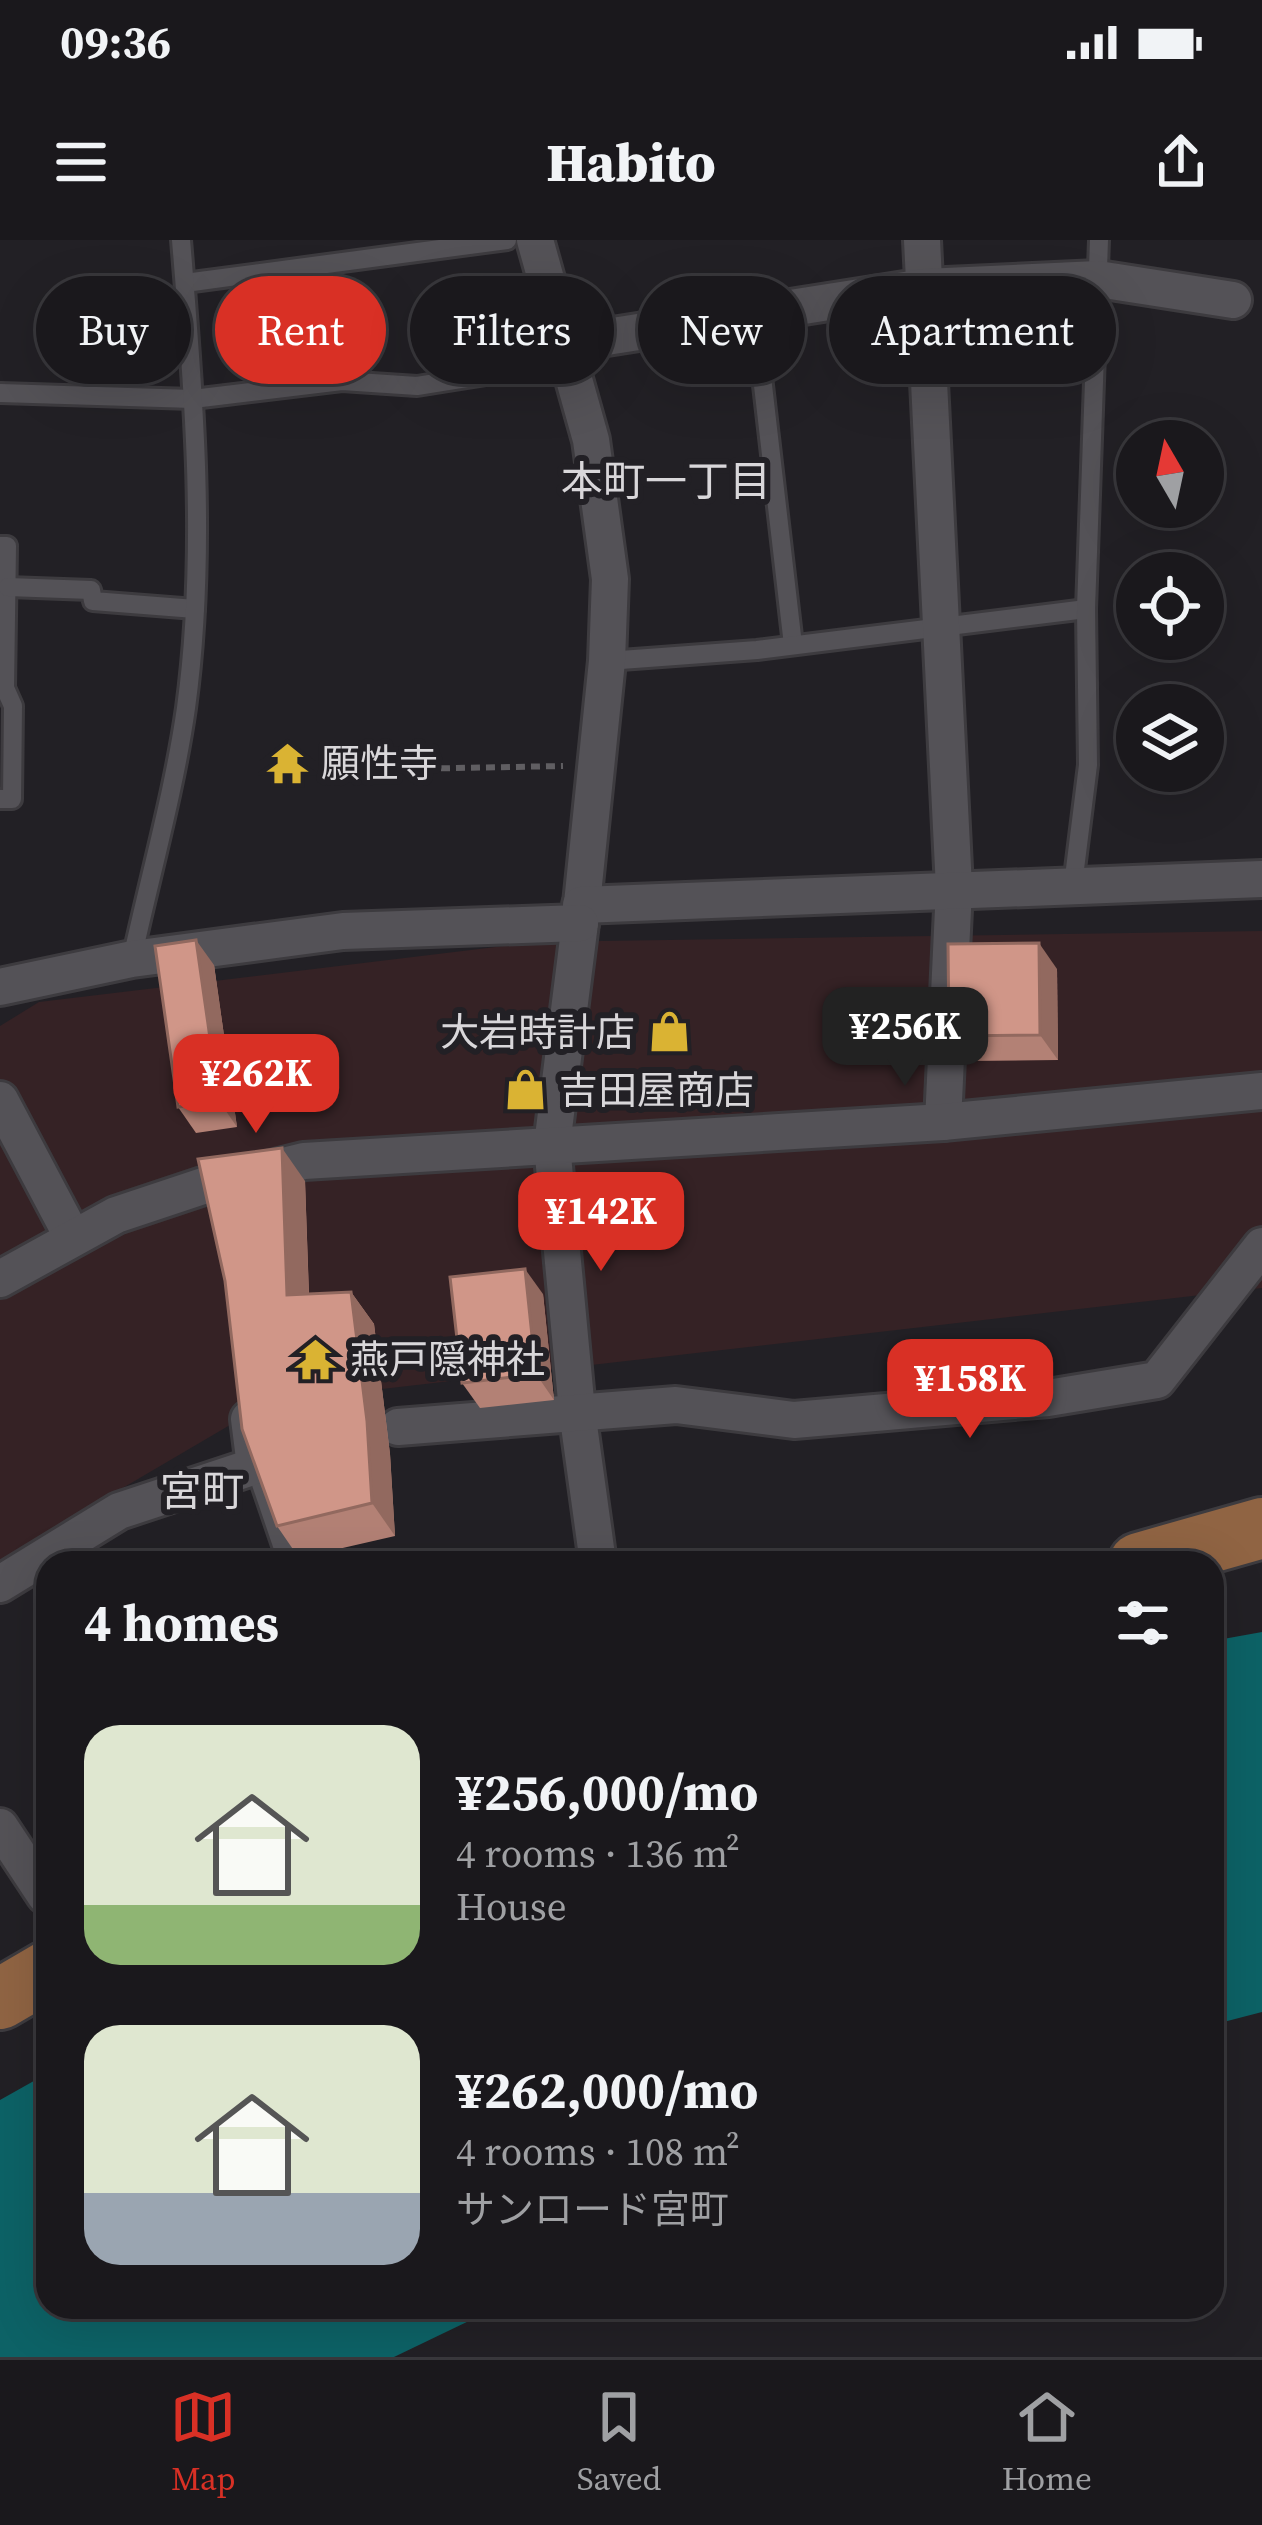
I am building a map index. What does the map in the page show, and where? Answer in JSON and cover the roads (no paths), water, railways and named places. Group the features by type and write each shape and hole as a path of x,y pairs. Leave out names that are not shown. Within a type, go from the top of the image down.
{"main road":[{"path":"1181,1551 1262,1528"},
{"path":"0,1999 36,1978"}],"street":[{"path":"535,240 544,276"},
{"path":"922,240 924,276"},
{"path":"1116,282 1233,300"},
{"path":"573,384 590,440 610,579 607,661 553,1144 577,1411 596,1551"},
{"path":"929,384 954,888 943,1122"},
{"path":"0,987 132,959 343,932 954,888 1262,879"},
{"path":"0,1279 116,1215 203,1186 304,1161 943,1122 1262,1091"},
{"path":"0,1100 73,1238"},
{"path":"203,1186 214,1230"},
{"path":"398,1427 676,1406 794,1420 1048,1398 1157,1380 1262,1246"},
{"path":"53,1551 119,1510 255,1466 244,1381"},
{"path":"0,1584 36,1562"},
{"path":"0,1827 36,1880"}],"lane":[{"path":"181,240 184,276"},
{"path":"191,282 507,240"},
{"path":"1097,276 1099,240"},
{"path":"132,959 186,709 195,609 191,370"},
{"path":"0,393 193,399 342,381 426,384"},
{"path":"763,384 793,645"},
{"path":"1073,885 1088,765 1085,609 1093,384"},
{"path":"0,546 8,546 5,688 13,706 12,799 0,799"},
{"path":"8,587 91,590 93,601 195,609"},
{"path":"607,661 793,645 1085,609"},
{"path":"255,1466 284,1551"}],"water":[{"path":"1262,1632 1262,2012 1224,2022 1224,1639"},
{"path":"36,2080 36,2319 473,2319 394,2357 0,2357 0,2100"}],"place":[{"name":"願性寺","path":"287,763"},
{"name":"大岩時計店","path":"669,1032"},
{"name":"吉田屋商店","path":"525,1090"},
{"name":"燕戸隠神社","path":"316,1359"}],"district":[{"name":"本町一丁目","path":"666,481"},
{"name":"宮町","path":"202,1491"}]}
